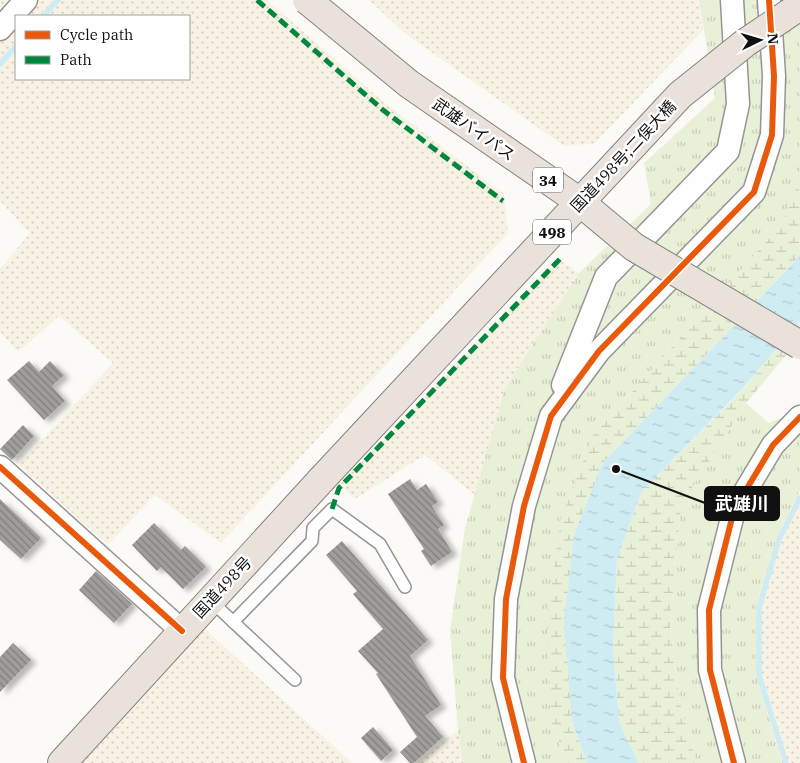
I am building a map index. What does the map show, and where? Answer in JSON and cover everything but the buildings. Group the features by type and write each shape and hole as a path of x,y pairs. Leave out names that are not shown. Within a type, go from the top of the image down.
{"highway":[{"name":"武雄バイパス","path":"307,0 409,84 580,202 634,247 800,344"},
{"name":"国道498号;二俣大橋","path":"322,479 680,95 745,43 800,6"},
{"name":"国道498号","path":"62,763 322,479"}],"street":[{"path":"0,29 26,0"},
{"path":"524,763 503,678 506,600 524,506 551,416 606,277 728,150 738,104 732,0"},
{"path":"551,416 598,351 754,192 772,135 774,76 769,0"},
{"path":"734,763 710,670 709,610 734,510 773,445 800,417"},
{"path":"759,469 800,440"},
{"path":"0,467 182,631"}],"lane":[{"path":"233,622 312,541 313,528 332,509 380,544 405,587"},
{"path":"210,600 295,680"}],"shaded area":[{"path":"0,0 267,0 386,104 504,194 508,233 221,543 155,495 108,545 19,465 113,363 59,316 18,352 0,332 0,269 30,233 0,201"},
{"path":"369,0 699,0 703,30 595,143 564,146 407,35"},
{"path":"558,259 579,273 505,388 475,495 425,455 355,499 339,485"},
{"path":"800,490 800,763 782,763 756,674 756,606 777,536"},
{"path":"203,627 352,763 79,763"},
{"path":"458,730 463,763 416,763"}],"green space":[{"path":"699,0 800,0 800,178 782,224 594,434 551,721 567,763 463,763 458,730 450,630 465,528 505,388 579,273 651,204 644,163 715,98"},
{"path":"800,178 800,252 798,258 602,464 572,721 587,763 567,763 551,721 547,618 561,518 594,434 782,224"},
{"path":"800,321 800,339 746,403 681,505 670,624 679,700 697,763 638,763 619,721 613,647 617,559 642,491 745,387"},
{"path":"746,403 769,423 800,410 800,490 777,536 756,606 756,674 782,763 697,763 679,700 670,624 681,504"}],"water":[{"path":"800,252 800,321 745,386 642,491 617,559 613,647 619,721 638,763 587,763 572,721 564,622 574,536 602,464 798,258"}],"waterway":[{"path":"44,15 58,0"},
{"path":"0,64 15,47"},
{"path":"786,763 759,675 759,608 779,539 800,498"}],"marked path":[{"path":"257,0 383,110 503,201"},
{"path":"332,509 339,488 560,259"}],"cycle path":[{"path":"524,763 503,678 506,599 524,506 551,416 599,351 754,192 772,135 774,76 769,0"},
{"path":"734,763 710,670 709,610 734,510 773,445 800,417"},
{"path":"0,467 182,631"}],"place":[{"name":"武雄川","path":"616,469"}]}
